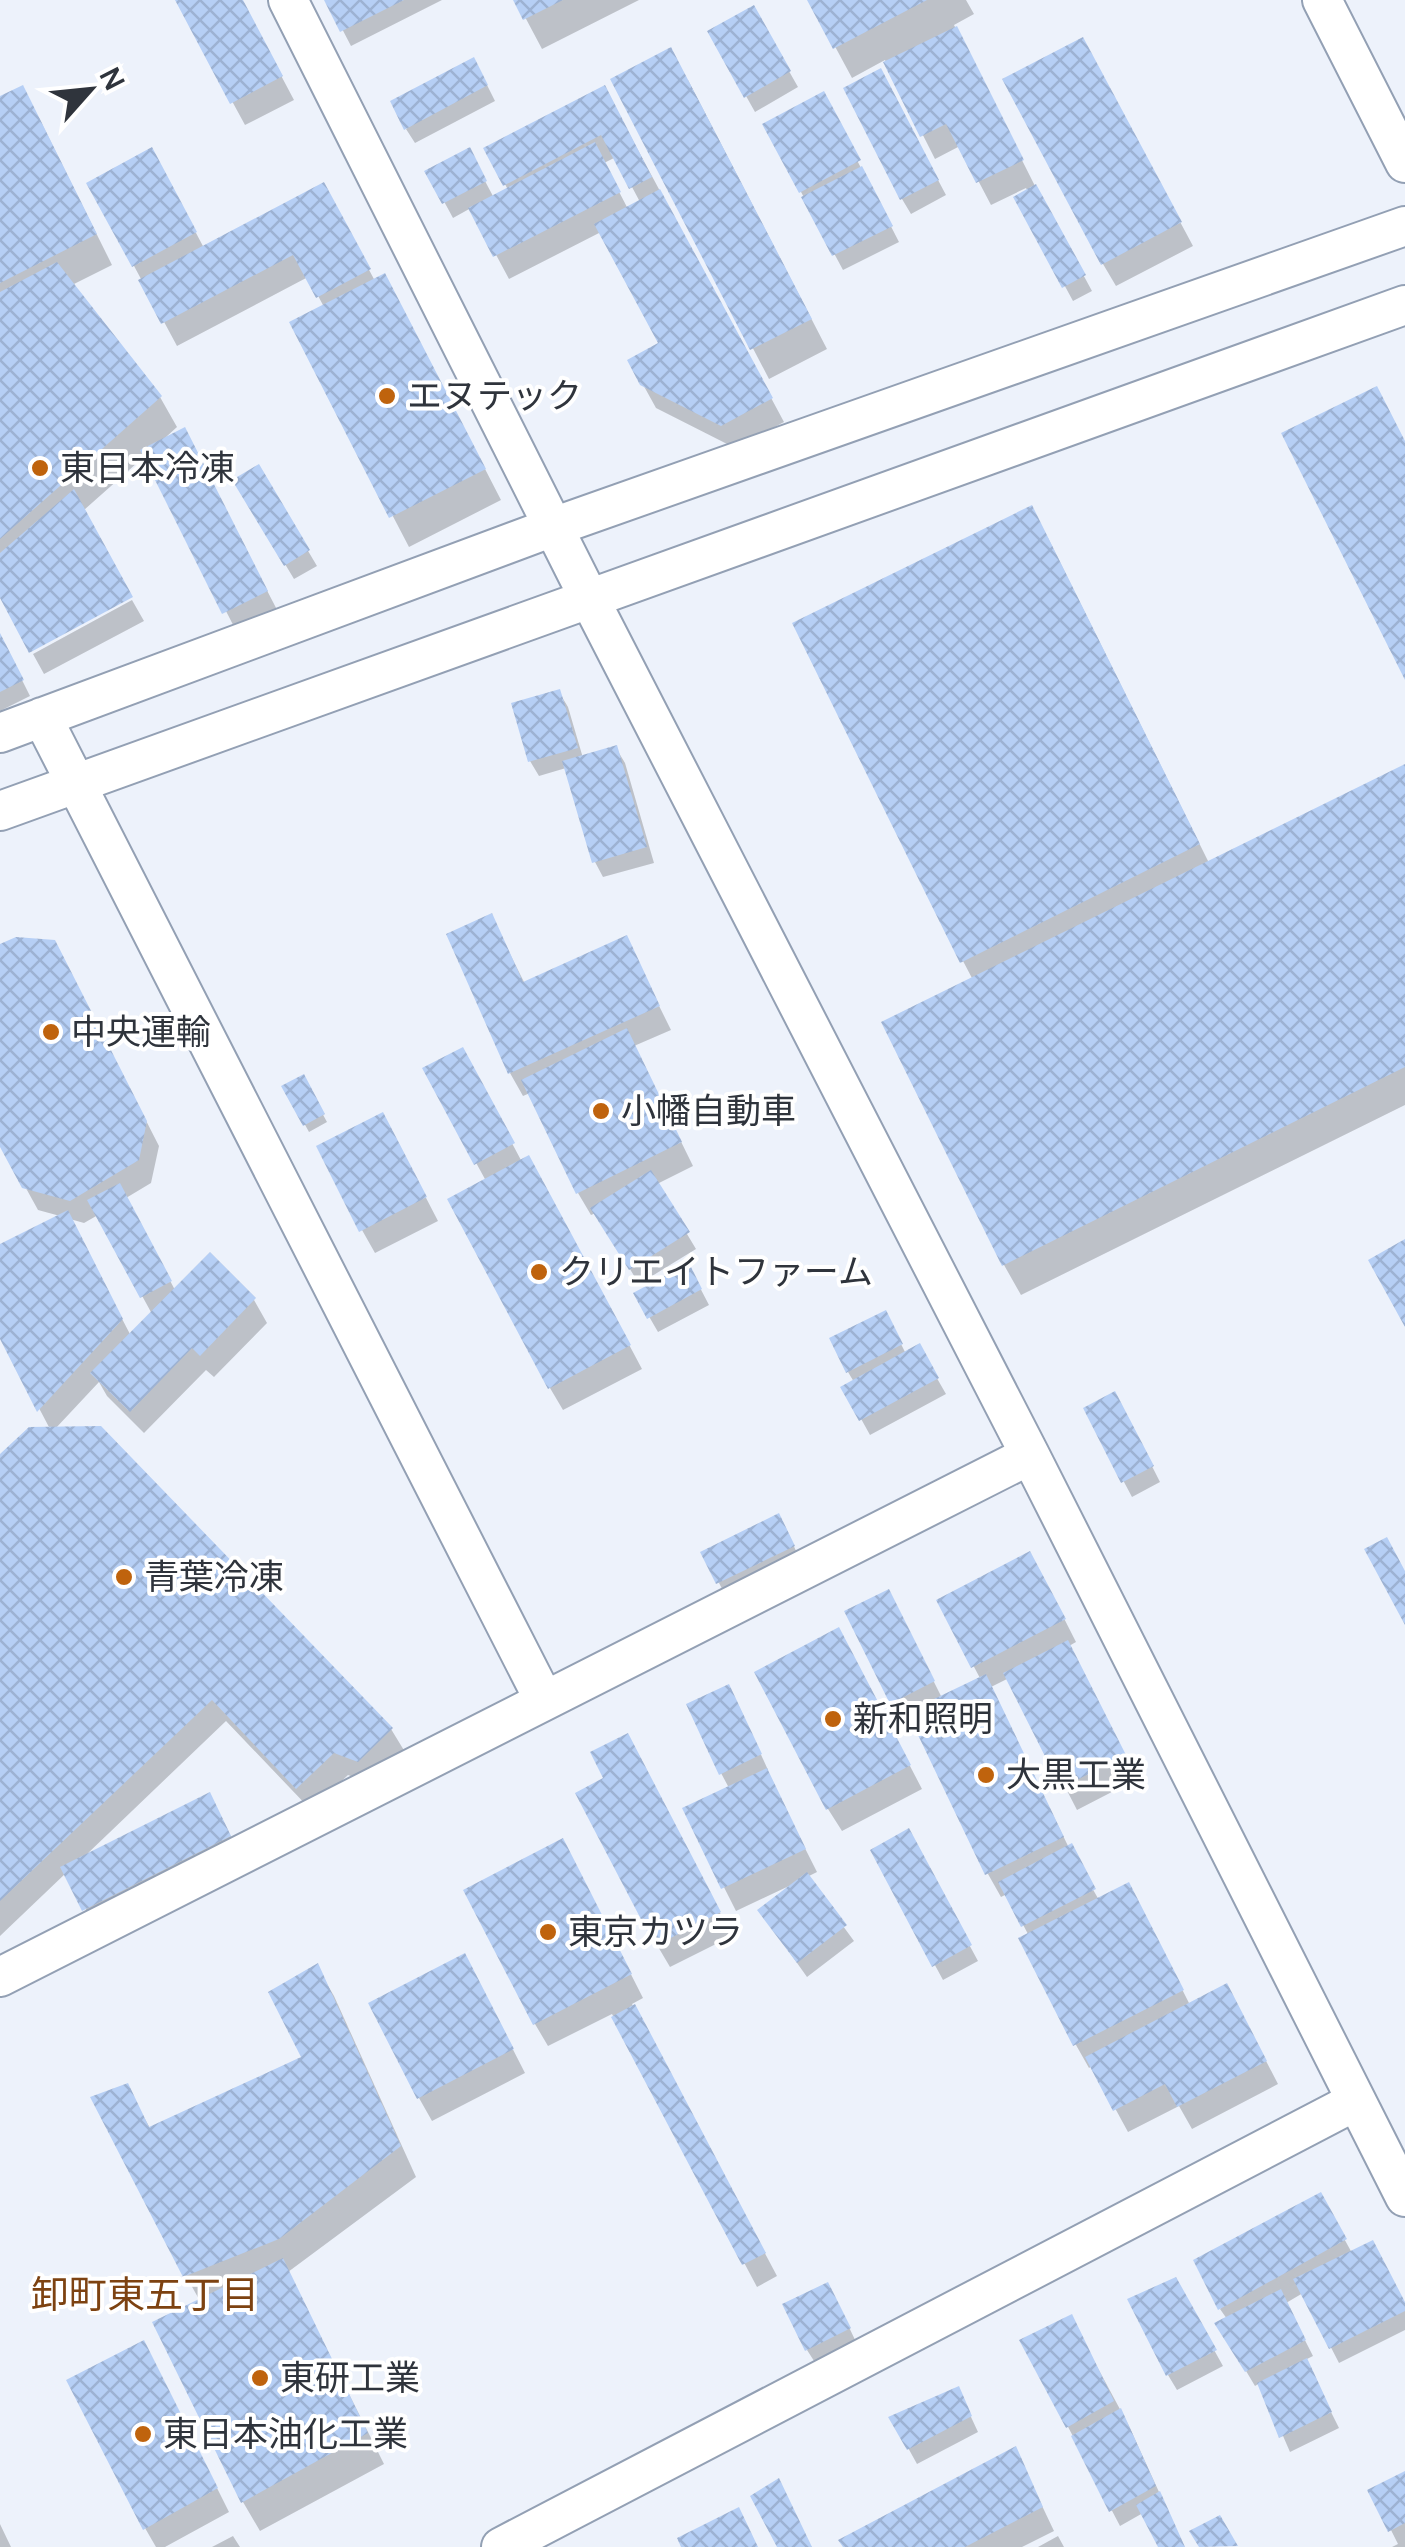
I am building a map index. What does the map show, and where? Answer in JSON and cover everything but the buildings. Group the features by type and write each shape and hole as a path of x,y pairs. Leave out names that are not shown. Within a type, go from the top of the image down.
{"street":[{"path":"288,0 1405,2198"},
{"path":"1322,0 1405,163"},
{"path":"0,733 553,526 1405,226"},
{"path":"0,811 588,596 1405,305"},
{"path":"42,717 544,1700"},
{"path":"0,1976 1030,1454"},
{"path":"500,2547 1356,2101"}],"place":[{"name":"エヌテック","path":"387,396"},
{"name":"東日本冷凍","path":"40,468"},
{"name":"中央運輸","path":"51,1032"},
{"name":"小幡自動車","path":"601,1111"},
{"name":"クリエイトファーム","path":"539,1272"},
{"name":"青葉冷凍","path":"124,1577"},
{"name":"新和照明","path":"833,1719"},
{"name":"大黒工業","path":"986,1775"},
{"name":"東京カツラ","path":"548,1932"},
{"name":"東研工業","path":"260,2378"},
{"name":"東日本油化工業","path":"143,2434"}],"district":[{"name":"卸町東五丁目","path":"145,2295"}]}
